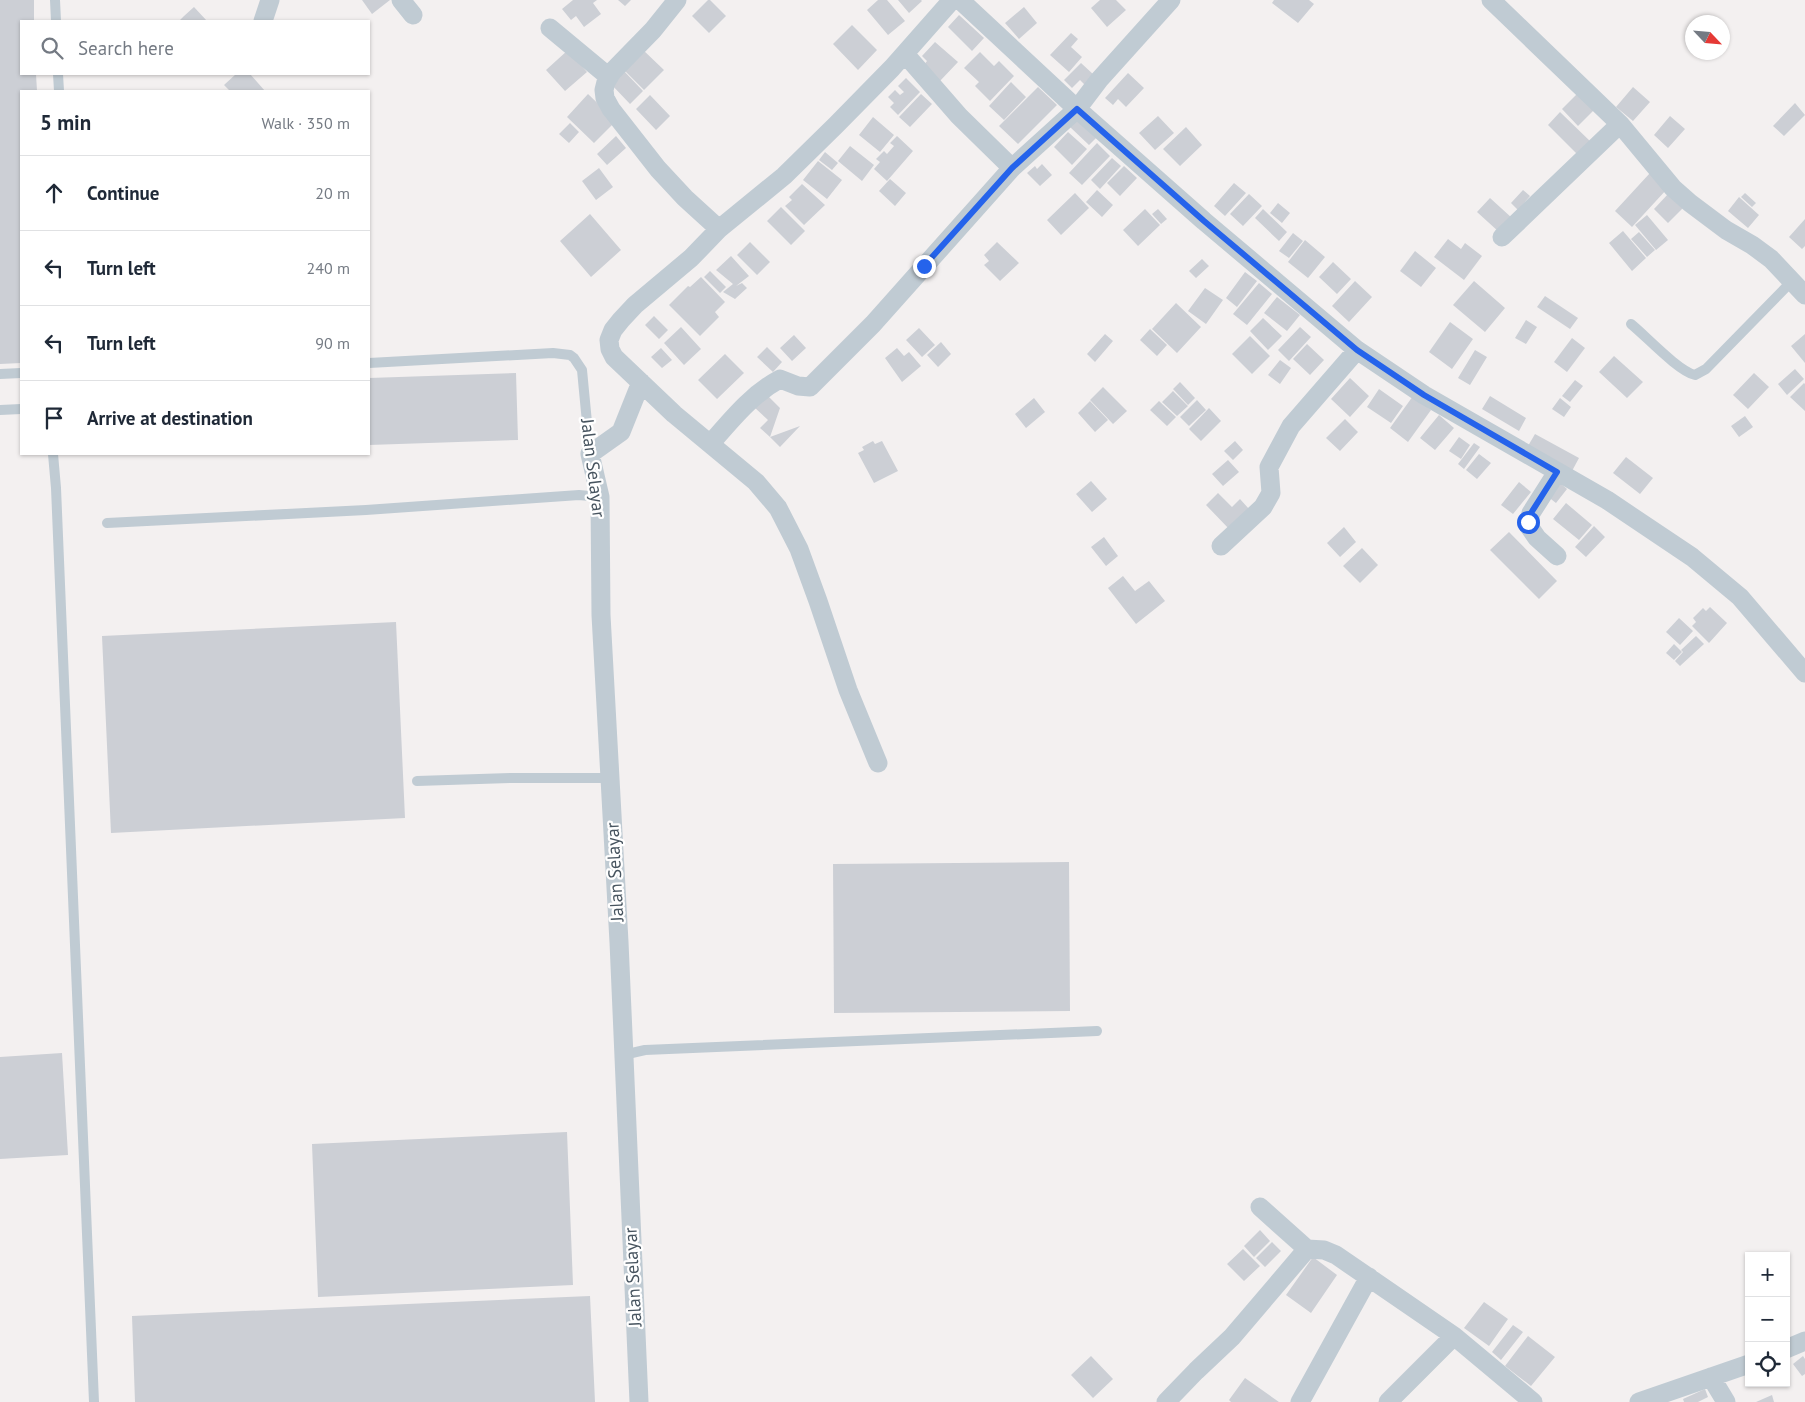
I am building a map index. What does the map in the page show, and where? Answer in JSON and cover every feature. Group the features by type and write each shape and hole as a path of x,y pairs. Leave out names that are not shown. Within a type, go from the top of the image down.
{"street":[{"path":"263,20 270,0"},
{"path":"401,0 413,15"},
{"path":"678,0 653,30 612,72 604,90 605,98 611,110 658,169 685,198 719,229"},
{"path":"878,763 848,690 799,549 778,508 756,482 712,443 674,414 614,357 609,340 613,330 635,305 691,258 719,229 784,176 836,125 905,54 952,0"},
{"path":"960,0 1077,109 1204,221 1357,350 1424,395 1607,500 1674,544 1740,596 1805,673"},
{"path":"712,443 753,397 767,386 780,379 798,386 810,387 836,363 1012,168 1077,109 1099,80 1171,0"},
{"path":"1491,0 1620,124 1674,188 1690,203 1726,230 1771,259 1805,295"},
{"path":"550,28 609,77"},
{"path":"905,54 959,116 1012,168"},
{"path":"1502,237 1620,124"},
{"path":"1221,546 1263,507 1271,493 1269,467 1292,426 1357,350"},
{"path":"590,454 621,432 640,382"},
{"name":"Jalan Selayar","path":"590,454 600,497 602,615 639,1402"},
{"path":"1557,472 1531,513 1528,525 1537,538 1557,556"},
{"path":"1260,1207 1306,1248 1319,1249 1336,1255 1454,1336 1533,1402"},
{"path":"1166,1402 1232,1338 1306,1248"},
{"path":"1300,1402 1369,1277"},
{"path":"1388,1402 1454,1336"},
{"path":"1790,1347 1805,1341"},
{"path":"1639,1402 1745,1365"},
{"path":"1711,1377 1726,1402"}],"lane":[{"path":"55,0 56,20"},
{"path":"58,75 59,90"},
{"path":"1631,324 1675,362 1695,375 1706,369 1792,281"},
{"name":"Jalan Selayar","path":"370,363 564,353 574,358 582,370 590,454"},
{"path":"0,374 20,372"},
{"path":"0,410 20,409"},
{"path":"53,455 57,508 94,1402"},
{"path":"107,523 366,510 579,495 600,497"},
{"path":"417,781 511,778 610,778"},
{"path":"623,1055 645,1050 1097,1032"}],"building":[{"path":"0,0 34,0 34,20 20,20 20,75 36,75 37,90 20,90 20,363 0,364"},
{"path":"362,0 390,0 372,14"},
{"path":"573,0 597,0 593,3 601,14 584,27 576,16 571,20 562,9"},
{"path":"618,0 631,0 625,6"},
{"path":"708,0 726,16 709,33 692,16"},
{"path":"878,0 887,0 905,21 888,35 867,10"},
{"path":"898,0 921,0 922,1 909,13"},
{"path":"1100,0 1116,0 1126,10 1107,27 1091,8"},
{"path":"1274,0 1309,0 1314,4 1298,23 1272,3"},
{"path":"194,7 206,20 180,20"},
{"path":"1024,7 1037,23 1019,39 1005,23"},
{"path":"959,15 984,38 972,51 948,27"},
{"path":"852,25 877,50 858,70 833,44"},
{"path":"1071,33 1078,39 1071,47 1082,57 1069,72 1050,55"},
{"path":"935,42 958,62 940,81 923,66 927,61 922,56"},
{"path":"641,48 664,70 644,90 622,68"},
{"path":"568,50 587,72 565,91 546,70"},
{"path":"980,52 994,66 999,61 1014,76 990,101 975,86 979,82 964,68"},
{"path":"1081,63 1094,75 1085,85 1080,80 1072,88 1064,80"},
{"path":"623,70 643,91 630,104 610,83"},
{"path":"1128,73 1144,88 1126,107 1118,99 1113,105 1105,98"},
{"path":"235,75 251,75 264,90 229,90 224,85"},
{"path":"906,78 920,92 898,115 890,107 894,103 888,97 895,90 900,95 904,92 898,86"},
{"path":"1011,82 1026,97 1004,120 989,106"},
{"path":"1038,87 1057,105 1018,144 999,126"},
{"path":"1633,87 1650,102 1633,121 1616,107"},
{"path":"1579,92 1595,109 1578,126 1562,109"},
{"path":"588,94 616,121 594,143 567,117"},
{"path":"921,94 932,104 910,127 899,117"},
{"path":"650,95 670,116 656,130 636,109"},
{"path":"1795,103 1805,115 1784,136 1773,126"},
{"path":"1560,112 1593,144 1580,157 1548,125"},
{"path":"1081,116 1099,135 1089,145 1070,127"},
{"path":"1158,116 1174,133 1155,150 1139,133"},
{"path":"1670,116 1685,129 1668,148 1654,135"},
{"path":"873,117 894,135 880,152 859,135"},
{"path":"570,123 579,132 569,143 559,134"},
{"path":"1186,127 1202,145 1180,166 1163,149"},
{"path":"1068,132 1087,149 1072,165 1054,147"},
{"path":"616,136 626,148 607,165 597,154"},
{"path":"897,136 913,151 887,181 874,169 880,162 876,159 884,151 887,154 894,146 890,143"},
{"path":"1097,143 1110,156 1082,185 1069,173"},
{"path":"850,146 874,165 862,181 838,161"},
{"path":"825,152 838,163 832,170 819,160"},
{"path":"1112,158 1121,166 1100,189 1091,180"},
{"path":"818,161 842,180 827,199 803,180"},
{"path":"1042,164 1052,175 1040,186 1027,173 1035,166 1037,169"},
{"path":"1124,166 1137,178 1120,196 1107,183"},
{"path":"599,168 613,187 596,200 582,181"},
{"path":"1650,173 1667,189 1632,227 1615,211"},
{"path":"890,179 906,193 895,206 879,191"},
{"path":"1234,183 1246,193 1225,216 1214,206"},
{"path":"802,184 825,205 804,225 785,206 792,200 789,197"},
{"path":"1097,190 1113,205 1102,217 1086,202"},
{"path":"1523,190 1530,196 1518,210 1511,203"},
{"path":"1075,193 1089,208 1061,235 1047,220"},
{"path":"1669,193 1684,207 1668,223 1654,209"},
{"path":"1745,193 1756,203 1752,207 1741,197"},
{"path":"1249,194 1262,206 1243,226 1230,214"},
{"path":"1739,197 1759,215 1748,228 1728,211"},
{"path":"1490,198 1512,218 1499,232 1477,212"},
{"path":"1278,203 1290,213 1282,223 1270,213"},
{"path":"781,207 805,231 791,245 767,221"},
{"path":"1145,209 1160,225 1138,246 1123,230"},
{"path":"1158,209 1167,219 1161,224 1152,214"},
{"path":"1263,209 1287,232 1279,241 1255,218"},
{"path":"590,214 621,250 591,277 560,241"},
{"path":"1647,215 1668,240 1656,250 1635,225"},
{"path":"1805,219 1805,246 1802,249 1789,237"},
{"path":"1623,231 1646,258 1632,271 1609,243"},
{"path":"1639,232 1655,250 1647,257 1631,239"},
{"path":"1293,233 1303,241 1289,258 1279,251"},
{"path":"1448,239 1461,249 1465,243 1482,256 1464,280 1434,257"},
{"path":"1305,240 1325,257 1308,278 1288,262"},
{"path":"750,242 770,262 757,275 737,255"},
{"path":"997,242 1019,263 1000,281 984,265 989,261 984,255"},
{"path":"1415,251 1436,268 1421,287 1400,271"},
{"path":"731,256 749,276 736,286 742,283 747,288 735,299 723,292 733,284 716,270"},
{"path":"1202,259 1209,266 1196,278 1189,271"},
{"path":"1333,262 1351,279 1337,294 1319,277"},
{"path":"710,271 726,287 720,293 704,277"},
{"path":"1245,272 1257,281 1237,307 1226,298"},
{"path":"701,277 725,302 715,312 719,317 700,336 669,305 688,286 690,287"},
{"path":"1355,281 1372,297 1349,322 1332,306"},
{"path":"1474,281 1505,308 1485,332 1453,305"},
{"path":"1259,283 1272,294 1247,325 1233,314"},
{"path":"1205,288 1223,300 1206,324 1188,311"},
{"path":"1545,296 1578,318 1570,329 1537,307"},
{"path":"1277,297 1300,315 1287,331 1264,313"},
{"path":"1176,303 1201,327 1177,353 1152,329"},
{"path":"654,316 668,330 659,339 645,325"},
{"path":"1263,318 1282,336 1268,350 1250,331"},
{"path":"1526,320 1537,327 1526,344 1515,338"},
{"path":"1450,322 1473,339 1452,369 1429,352"},
{"path":"681,327 701,349 684,365 664,343"},
{"path":"1300,327 1311,337 1289,361 1278,350"},
{"path":"919,328 935,345 922,357 906,340"},
{"path":"1150,329 1167,345 1157,356 1140,340"},
{"path":"1105,334 1113,341 1095,362 1087,354"},
{"path":"1805,334 1805,363 1791,346"},
{"path":"794,335 806,348 792,361 780,348"},
{"path":"1250,336 1270,356 1252,374 1232,354"},
{"path":"1572,338 1585,348 1567,372 1554,362"},
{"path":"941,342 951,354 938,367 927,355"},
{"path":"1307,344 1324,360 1310,375 1293,359"},
{"path":"767,347 782,362 773,372 757,357"},
{"path":"661,348 672,360 662,368 651,357"},
{"path":"897,348 904,356 909,352 921,366 902,382 885,358"},
{"path":"1475,350 1487,357 1470,385 1458,378"},
{"path":"725,354 744,373 717,399 698,380"},
{"path":"1614,356 1643,382 1627,398 1599,372"},
{"path":"1280,360 1291,368 1280,384 1268,375"},
{"path":"1795,369 1804,379 1787,395 1778,384"},
{"path":"516,373 518,440 370,445 370,378"},
{"path":"1754,373 1769,387 1748,409 1733,395"},
{"path":"1350,378 1369,396 1350,417 1331,399"},
{"path":"1575,380 1583,386 1570,402 1562,396"},
{"path":"1180,382 1195,398 1188,405 1173,389"},
{"path":"1805,384 1805,411 1790,397"},
{"path":"1103,387 1127,411 1113,424 1090,400"},
{"path":"1379,389 1403,406 1391,423 1367,407"},
{"path":"1173,391 1188,406 1177,416 1162,402"},
{"path":"766,394 780,408 770,437 760,428 768,420 754,407"},
{"path":"1413,396 1431,410 1408,442 1390,428"},
{"path":"1490,396 1526,418 1519,431 1482,409"},
{"path":"1034,398 1045,412 1026,428 1015,414"},
{"path":"1560,398 1571,407 1564,417 1552,409"},
{"path":"1197,400 1206,410 1189,426 1180,417"},
{"path":"1090,401 1108,420 1095,432 1078,413"},
{"path":"1159,401 1176,417 1167,426 1150,410"},
{"path":"1209,408 1221,421 1201,441 1189,429"},
{"path":"1439,415 1454,428 1435,450 1420,438"},
{"path":"1745,416 1753,427 1739,437 1731,426"},
{"path":"1345,419 1358,432 1340,451 1326,438"},
{"path":"800,426 780,447 770,437"},
{"path":"1535,434 1579,458 1572,471 1528,446"},
{"path":"1459,437 1470,445 1461,459 1449,451"},
{"path":"873,441 875,444 882,441 898,471 874,483 858,453 864,450 862,447"},
{"path":"1235,441 1243,450 1233,460 1224,451"},
{"path":"1474,443 1480,447 1464,469 1458,464"},
{"path":"1479,454 1491,463 1477,479 1466,470"},
{"path":"1626,457 1653,478 1640,494 1613,473"},
{"path":"1228,460 1239,472 1223,486 1212,474"},
{"path":"1091,481 1107,499 1092,512 1076,494"},
{"path":"1519,482 1531,492 1513,514 1501,505"},
{"path":"1559,482 1567,489 1556,503 1547,496"},
{"path":"1218,493 1232,507 1240,499 1249,509 1231,531 1206,505"},
{"path":"1566,503 1592,525 1579,540 1553,519"},
{"path":"1594,526 1605,537 1586,557 1575,547"},
{"path":"1344,527 1356,542 1340,557 1327,543"},
{"path":"1509,532 1557,581 1539,599 1490,550"},
{"path":"1104,537 1118,556 1106,566 1091,547"},
{"path":"1362,548 1378,565 1360,583 1343,566"},
{"path":"1123,576 1135,591 1149,581 1165,601 1136,624 1108,588"},
{"path":"1710,607 1727,623 1709,643 1692,626 1696,622 1693,618 1703,608 1706,611"},
{"path":"1679,618 1693,631 1680,645 1666,632"},
{"path":"396,622 405,818 111,833 102,636"},
{"path":"1696,636 1704,644 1680,666 1675,661 1683,652 1681,650"},
{"path":"1674,644 1682,652 1674,660 1666,653"},
{"path":"1069,862 1070,1011 834,1013 833,864"},
{"path":"62,1053 68,1155 0,1159 0,1057"},
{"path":"567,1132 573,1285 318,1297 312,1144"},
{"path":"1260,1230 1270,1241 1254,1257 1244,1246"},
{"path":"1272,1242 1281,1251 1265,1267 1256,1258"},
{"path":"1243,1249 1260,1266 1244,1281 1227,1264"},
{"path":"1313,1257 1337,1275 1311,1313 1286,1295"},
{"path":"590,1296 595,1402 135,1402 132,1316"},
{"path":"1484,1302 1508,1319 1489,1346 1464,1328"},
{"path":"1513,1325 1523,1332 1501,1360 1492,1352"},
{"path":"1528,1336 1555,1357 1531,1386 1505,1366"},
{"path":"1091,1356 1113,1379 1093,1398 1071,1375"},
{"path":"1803,1356 1805,1359 1805,1374 1802,1376 1793,1364"},
{"path":"1245,1378 1279,1402 1231,1402 1229,1400"},
{"path":"1705,1389 1708,1397 1698,1402 1684,1402 1683,1399"},
{"path":"1772,1395 1774,1402 1756,1402"}],"route":[{"path":"924,266 1012,168 1077,109 1300,304 1357,350 1424,395 1557,472 1531,513 1528,522"}]}
